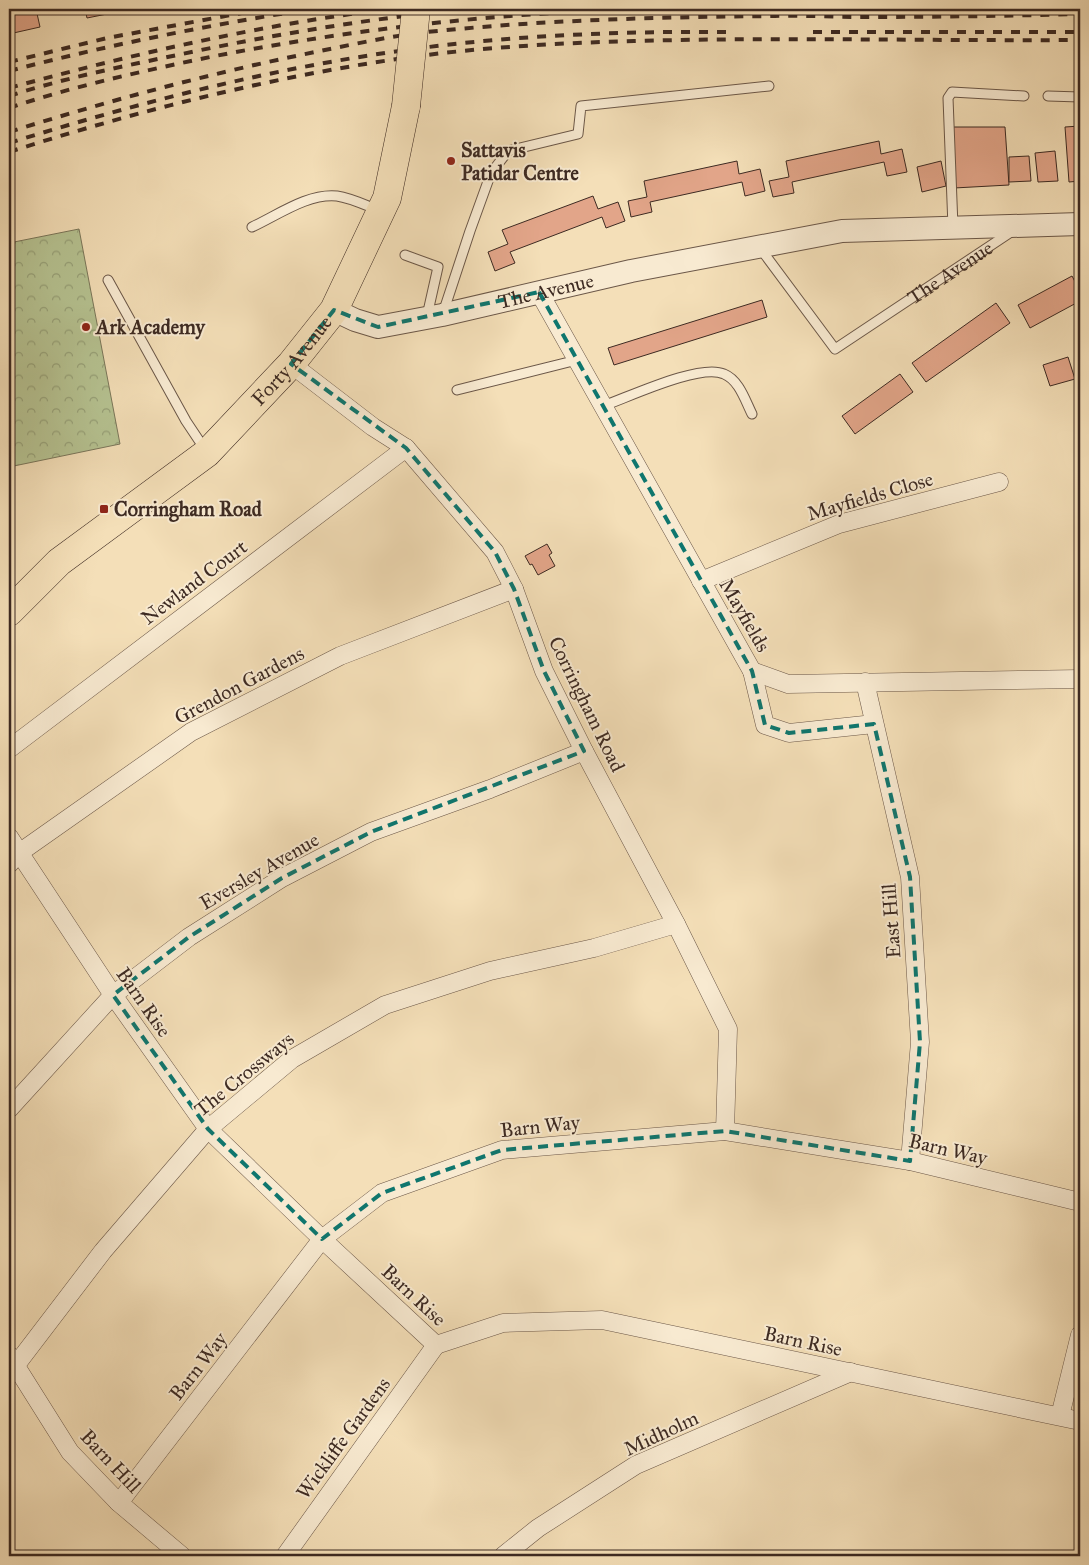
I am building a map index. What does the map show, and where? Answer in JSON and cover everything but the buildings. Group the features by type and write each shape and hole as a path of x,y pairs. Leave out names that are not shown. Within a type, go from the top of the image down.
{"main road":[{"name":"Forty Avenue","path":"9,612 59,562 207,453 291,364 334,310 387,198 406,106 416,9"}],"street":[{"name":"The Avenue","path":"334,310 355,320 378,327 435,317 630,271 842,231 1080,224"},
{"name":"Mayfields","path":"539,292 752,671 788,684 1080,679"},
{"name":"Corringham Road","path":"291,364 373,427 406,448 495,552 514,589 544,671 584,751 676,924 728,1029 725,1131"},
{"name":"Newland Court","path":"9,749 406,448"},
{"name":"Mayfields Close","path":"701,581 839,524 999,482"},
{"name":"Grendon Gardens","path":"14,858 190,732 340,656 514,589"},
{"path":"752,671 765,725 789,733 874,724"},
{"name":"East Hill","path":"865,682 910,877 920,1042 910,1161"},
{"name":"Eversley Avenue","path":"9,1109 113,995 189,937 282,878 371,832 584,751"},
{"name":"Barn Rise","path":"9,837 14,858 208,1129 436,1345 503,1323 602,1320 1080,1421"},
{"name":"The Crossways","path":"13,1360 103,1251 208,1129 292,1059 385,1005 490,971 594,948 676,924"},
{"name":"Barn Way","path":"118,1502 322,1239 382,1193 502,1150 725,1131 910,1161 1080,1202"},
{"path":"1060,1416 1080,1335"},
{"name":"Wickliffe Gardens","path":"285,1556 436,1345"},
{"name":"Barn Hill","path":"13,1360 70,1452 118,1502 182,1556"},
{"name":"Midholm","path":"503,1556 538,1528 636,1466 851,1372"}],"lane":[{"path":"435,317 470,231 491,172 508,151 578,134 581,106 769,86"},
{"path":"953,227 948,98 952,92 1024,96"},
{"path":"1048,96 1080,97"},
{"path":"252,227 318,197 337,196 359,202 381,212"},
{"name":"The Avenue","path":"759,246 835,349 1021,225"},
{"path":"405,255 438,266 435,317"},
{"path":"108,280 186,421 207,453"},
{"path":"457,390 577,360"},
{"path":"603,406 679,377 712,371 725,374 735,382 752,414"}],"highlighted area":[{"path":"539,292 752,671 765,725 789,733 874,724 910,877 920,1042 910,1161 725,1131 502,1150 382,1193 322,1239 208,1129 113,995 189,937 282,878 371,832 584,751 544,671 514,589 495,552 406,448 291,364 334,310 378,327"}],"green space":[{"path":"79,229 120,444 9,467 9,243"}],"railway":[{"path":"9,62 107,38 263,9"},
{"path":"9,71 159,36 311,9"},
{"path":"9,88 197,42 292,23 388,9"},
{"path":"9,96 95,73 252,40 358,22 464,9"},
{"path":"9,108 134,73 317,38 425,24 533,14 642,9"},
{"path":"9,132 202,77 360,43 427,32 557,22 644,18 785,16 941,17 1080,14"},
{"path":"9,143 99,116 234,81 372,55 461,43 551,36 641,32 730,32"},
{"path":"813,32 1080,32"},
{"path":"9,152 158,108 259,84 360,65 467,51 522,46 634,41 801,39 1080,40"}],"place":[{"name":"Sattavis Patidar Centre","path":"451,161"},
{"name":"Ark Academy","path":"86,327"},
{"name":"Corringham Road","path":"104,509"}]}
